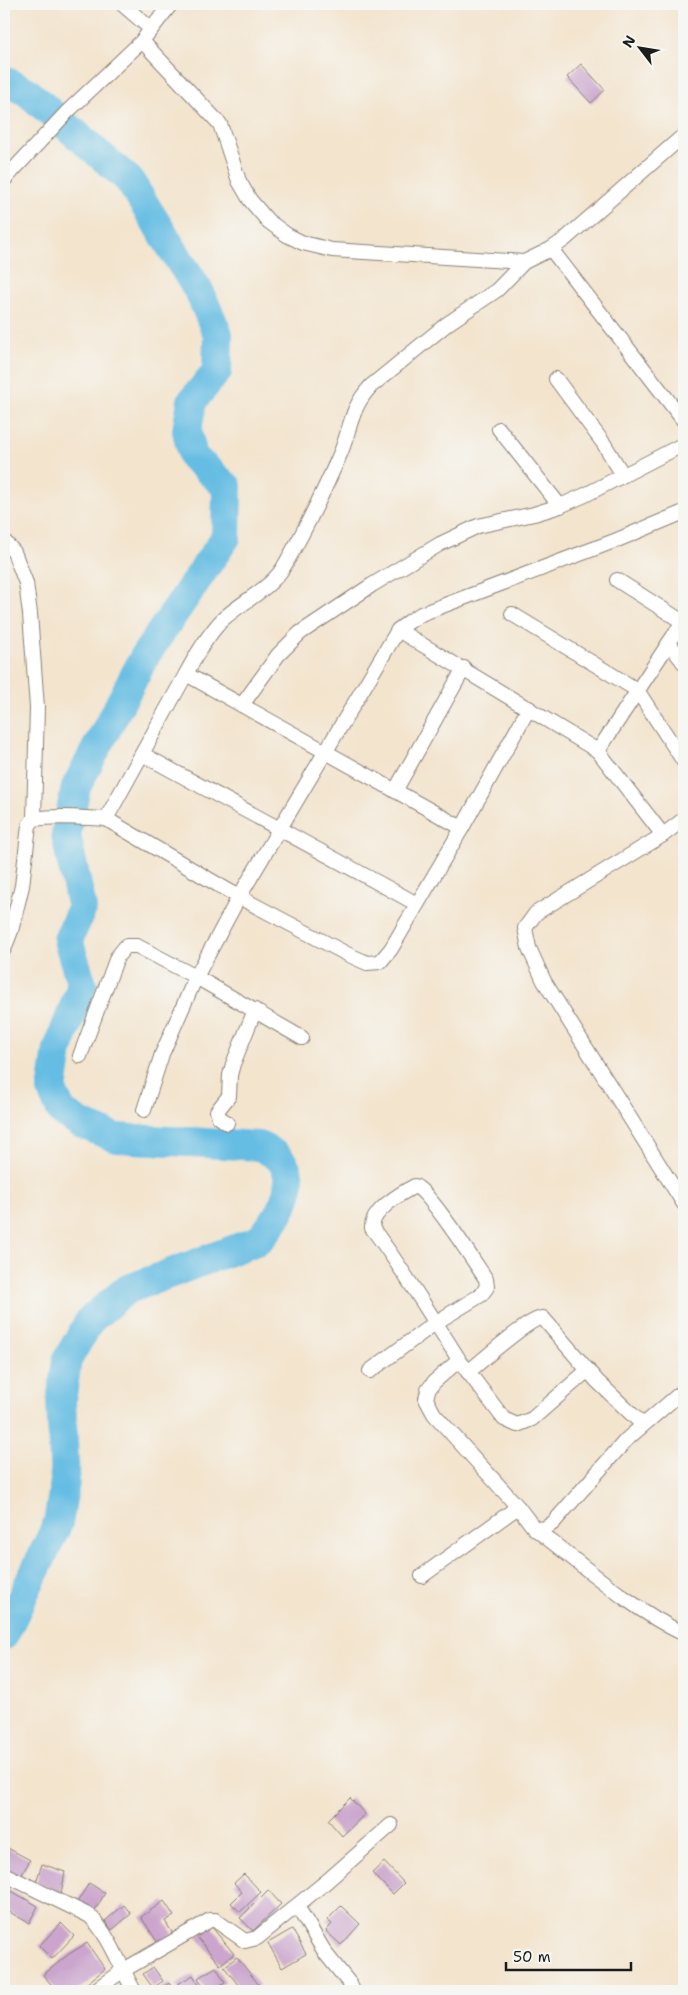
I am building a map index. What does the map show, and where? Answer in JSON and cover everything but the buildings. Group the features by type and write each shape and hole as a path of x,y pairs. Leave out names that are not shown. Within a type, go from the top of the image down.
{"street":[{"path":"122,4 151,29"},
{"path":"4,180 44,135 142,41 171,4"},
{"path":"142,41 220,124 239,180 250,200 268,221 287,234 303,243 332,250 524,262"},
{"path":"106,819 204,642 223,620 265,586 281,570 321,496 342,448 360,398 370,386 447,324 496,290 524,262 551,249 681,144"},
{"path":"551,249 684,421"},
{"path":"556,379 604,444 623,475"},
{"path":"499,429 560,506"},
{"path":"242,704 278,654 300,633 372,585 440,544 478,526 534,514 560,506 684,444"},
{"path":"144,1110 162,1054 196,977 239,897 398,630 421,614 609,543 684,512"},
{"path":"4,542 14,552 26,583 37,707 40,818 28,832 22,886 11,931 4,949"},
{"path":"598,750 684,621 617,580"},
{"path":"512,614 637,690 684,762"},
{"path":"398,630 598,750 663,835"},
{"path":"669,643 684,663"},
{"path":"395,791 464,668"},
{"path":"186,674 462,828"},
{"path":"40,818 106,819 239,897 367,963 380,962 390,949 462,828 529,708"},
{"path":"142,754 417,904"},
{"path":"684,819 663,835 536,913 525,928 529,948 544,981 684,1204"},
{"path":"80,1056 113,968 120,952 126,946 137,946 196,977 302,1038"},
{"path":"227,1123 219,1117 218,1111 229,1095 230,1075 233,1064 255,1010"},
{"path":"370,1371 435,1323 481,1294 486,1287 486,1279 422,1190 415,1186 380,1210 372,1220 372,1228 435,1323 458,1358 504,1419 517,1425 532,1419 588,1370"},
{"path":"468,1372 526,1325 540,1318 547,1321 588,1370 643,1425"},
{"path":"458,1358 428,1390 426,1399 434,1414 518,1507 534,1528 610,1586 669,1627 684,1634"},
{"path":"534,1528 544,1529 553,1523 626,1440 684,1390"},
{"path":"422,1576 518,1507"},
{"path":"94,1991 122,1970 210,1920 215,1920 241,1940 250,1942 297,1906 391,1825"},
{"path":"4,1874 90,1916 98,1924 106,1937 134,1991"},
{"path":"297,1906 326,1954 350,1984 353,1991"}],"waterway":[{"path":"4,81 26,91 129,180 200,293 218,335 217,371 192,401 187,431 193,457 227,487 226,537 146,654 76,787 66,835 82,908 68,940 82,985 58,1049 52,1091 62,1112 82,1124 116,1138 259,1146 279,1158 286,1168 289,1179 288,1190 280,1212 259,1240 126,1290 90,1320 67,1360 61,1402 65,1481 58,1523 4,1635"}]}
